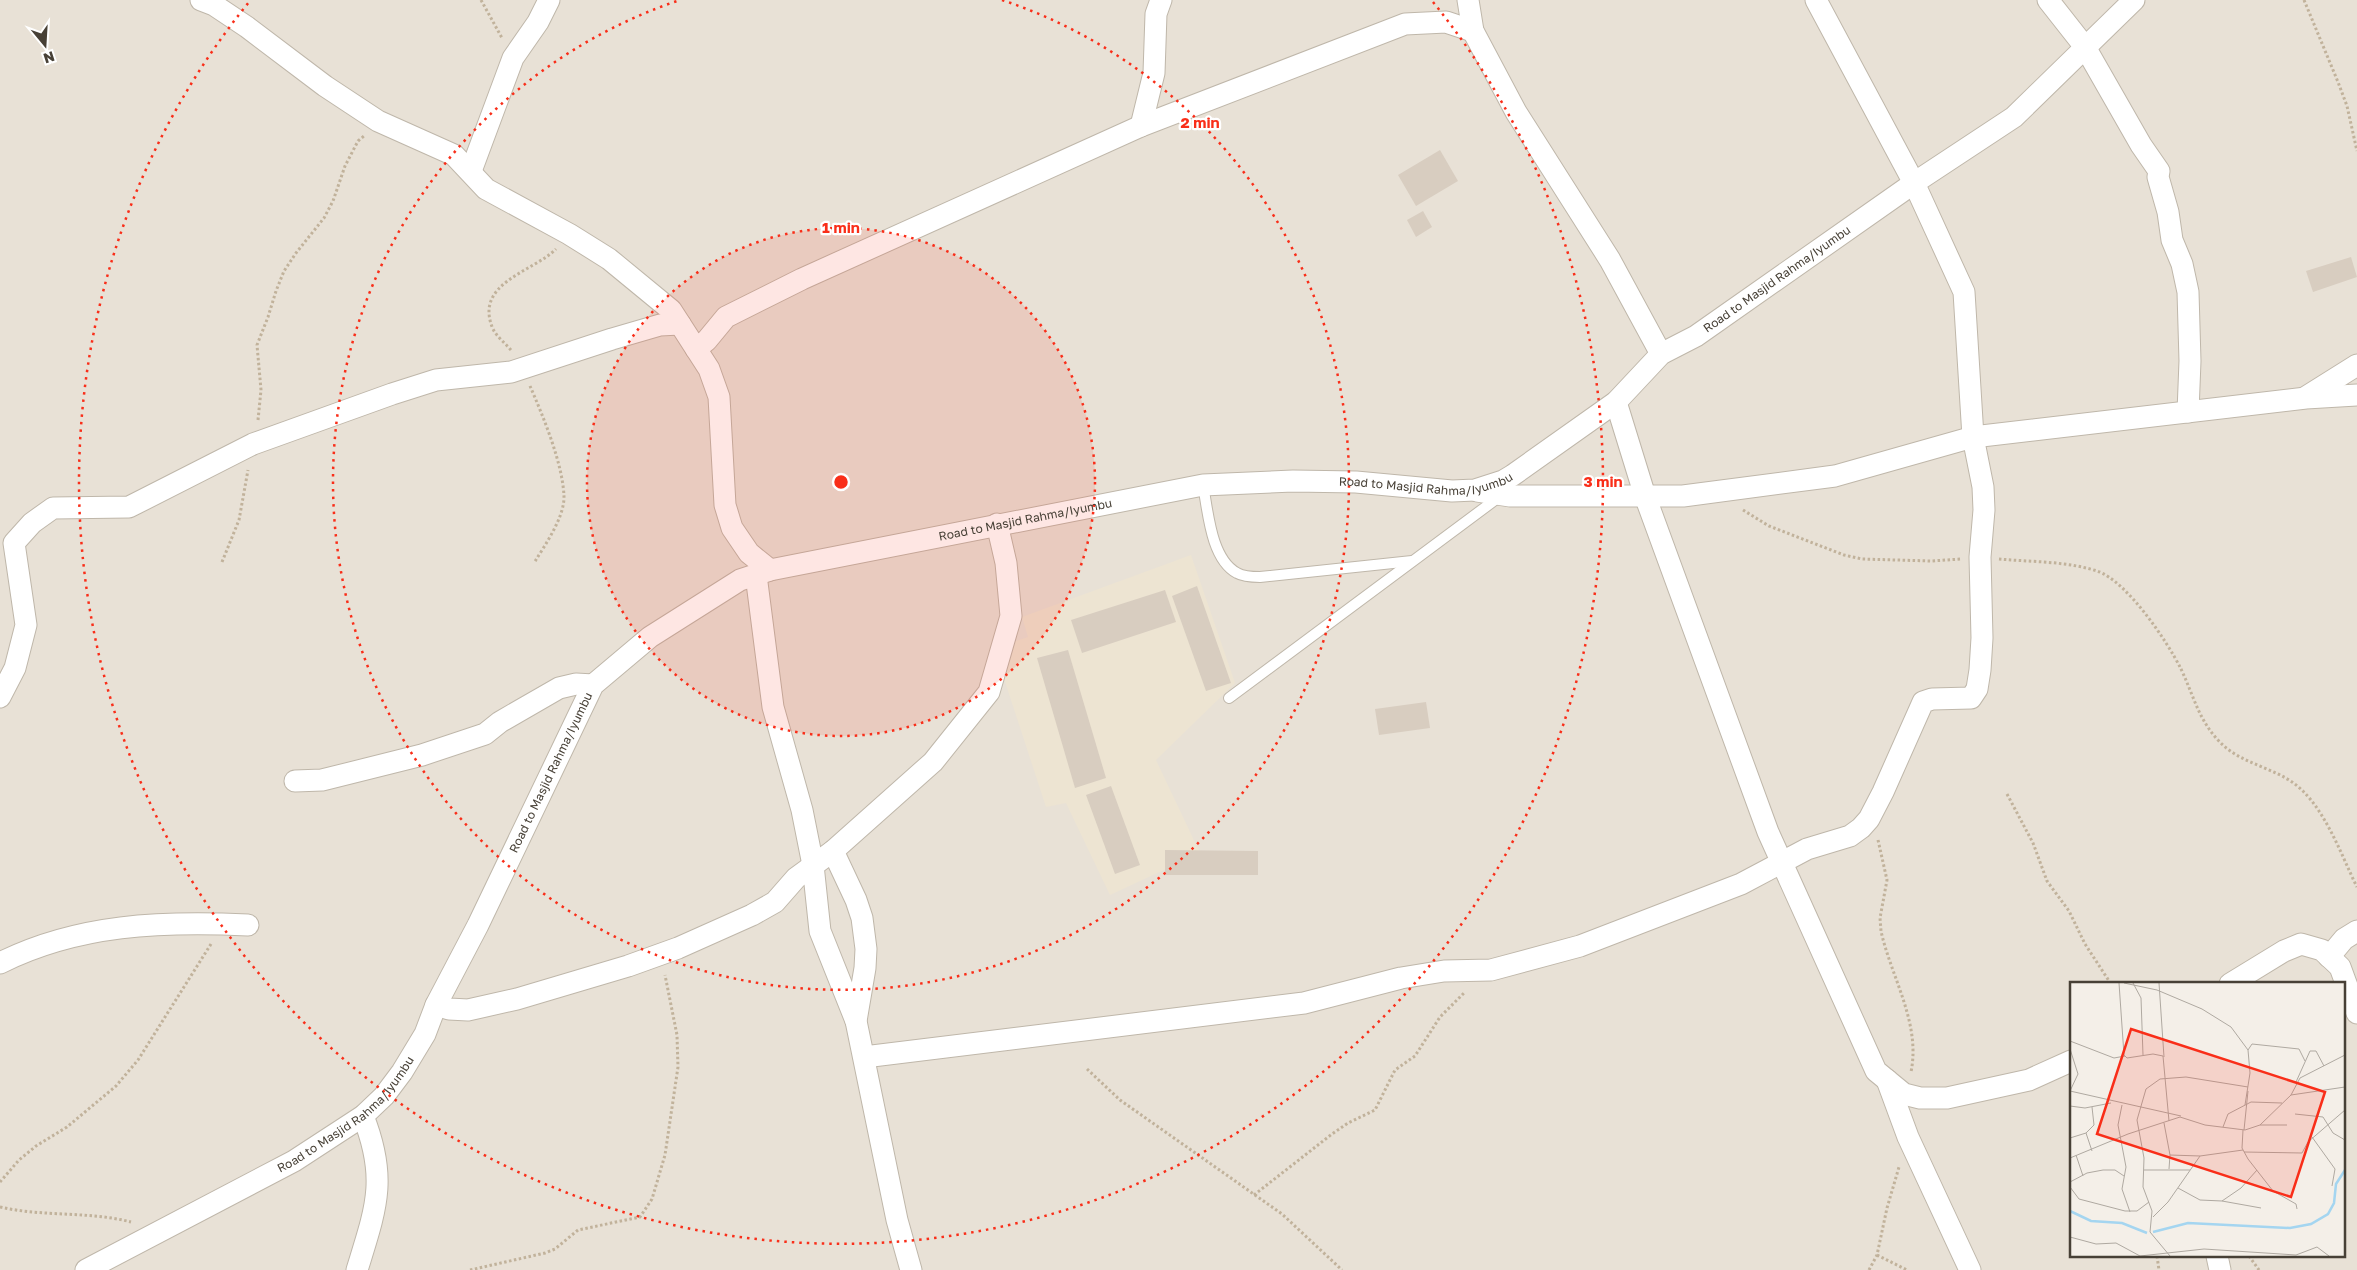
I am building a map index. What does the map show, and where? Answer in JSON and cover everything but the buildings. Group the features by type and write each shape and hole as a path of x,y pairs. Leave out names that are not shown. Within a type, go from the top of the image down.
{"street":[{"path":"201,0 214,5 248,27 325,86 378,121 447,150 471,170 486,189 498,198 568,234 609,259 671,310 709,369 719,397 725,505 732,528 763,573 773,706 802,810 812,865 820,930 856,1021 897,1220 911,1270"},
{"path":"471,170 513,58 538,22 550,0"},
{"path":"1141,126 1154,73 1156,14 1160,0"},
{"path":"1468,0 1473,31 1516,112 1610,260 1661,354"},
{"path":"864,1057 1304,1003 1401,978 1444,971 1490,970 1580,946 1741,884 1816,844 1850,836 1861,828 1869,819 1901,754 1923,702 1932,699 1968,699 1973,696 1977,689 1982,638 1980,557 1984,502 1983,487 1973,437 1964,292 1914,183 1816,0"},
{"path":"2048,0 2085,47 2141,145 2159,171 2158,177 2168,212 2172,240 2182,264 2188,292 2190,361 2188,412"},
{"name":"Road to Masjid Rahma/Iyumbu","path":"86,1270 294,1161 363,1116 384,1096 402,1072 425,1034 436,1005 478,926 593,685 650,637 740,580 763,573 997,524 1202,485 1293,481 1356,482 1452,491 1475,490 1503,481 1513,476 1616,402 1661,354 1696,336 1914,183 2014,117 2134,0"},
{"path":"696,349 707,340 726,317 802,279 1141,126 1405,24 1446,22 1473,31"},
{"path":"0,697 15,668 26,624 14,543 32,523 53,508 129,507 253,444 436,380 511,372 660,325 680,324"},
{"path":"2306,398 2357,365"},
{"path":"1475,490 1499,496 1683,496 1835,476 1973,437 2306,398 2357,395"},
{"path":"1616,402 1646,496 1780,863 1876,1071 1904,1094 1920,1098 1947,1098 2029,1080 2070,1062"},
{"path":"436,1005 449,1010 468,1010 516,999 663,954 766,909 775,902 796,878 833,851 933,762 989,692 1011,616 1006,563 997,524"},
{"path":"296,781 322,780 422,755 486,734 500,722 559,688 576,684 593,685"},
{"path":"833,851 856,900 862,918 866,949 865,968 856,1021"},
{"path":"0,963 36,947 117,927 196,923 248,925"},
{"path":"2329,957 2344,939 2357,931"},
{"path":"2233,982 2284,951 2301,944 2322,950 2340,967 2357,1013"},
{"path":"1886,1080 1908,1137 1970,1270"},
{"path":"357,1270 373,1215 378,1186 376,1156 363,1116"}],"lane":[{"path":"1202,485 1213,538 1227,564 1237,574 1260,578 1413,561"},
{"path":"1229,698 1499,496"}],"path":[{"path":"481,0 513,58"},
{"path":"2304,0 2347,106 2357,151"},
{"path":"222,562 239,520 258,423 261,390 257,345 276,290 284,271 328,210 338,188 344,166 358,142 378,121"},
{"path":"1731,489 1735,501 1744,511 1769,526 1844,555 1862,559 1923,561 1980,557 2082,567 2099,571 2117,582 2146,615 2175,657 2197,710 2207,726 2222,744 2236,756 2287,779 2303,791 2337,843 2357,887"},
{"path":"2007,794 2034,843 2047,882 2069,911 2085,944 2111,982"},
{"path":"1869,819 1879,844 1886,874 1880,918 1881,931 1906,1008 1914,1040 1914,1059 1904,1094"},
{"path":"0,1182 19,1160 36,1146 67,1126 116,1086 138,1060 185,984 226,924"},
{"path":"470,1270 545,1253 555,1249 578,1230 640,1217 644,1214 654,1193 668,1141 679,1054 663,954"},
{"path":"1254,1195 1332,1134 1348,1123 1375,1110 1395,1070 1415,1056 1440,1016 1490,970"},
{"path":"1087,1069 1120,1100 1282,1214 1342,1270"},
{"path":"1869,1270 1877,1255 1887,1208 1908,1137"},
{"path":"0,1207 47,1215 117,1218 133,1222 152,1236"},
{"path":"1877,1255 1907,1270"},
{"path":"2250,1258 2259,1270"}],"shaded area":[{"path":"0,0 2357,0 2357,1270 0,1270"},
{"path":"1191,555 1235,683 1156,760 1200,853 1110,895 1066,803 1046,807 994,648 1028,637 1022,617"}]}
